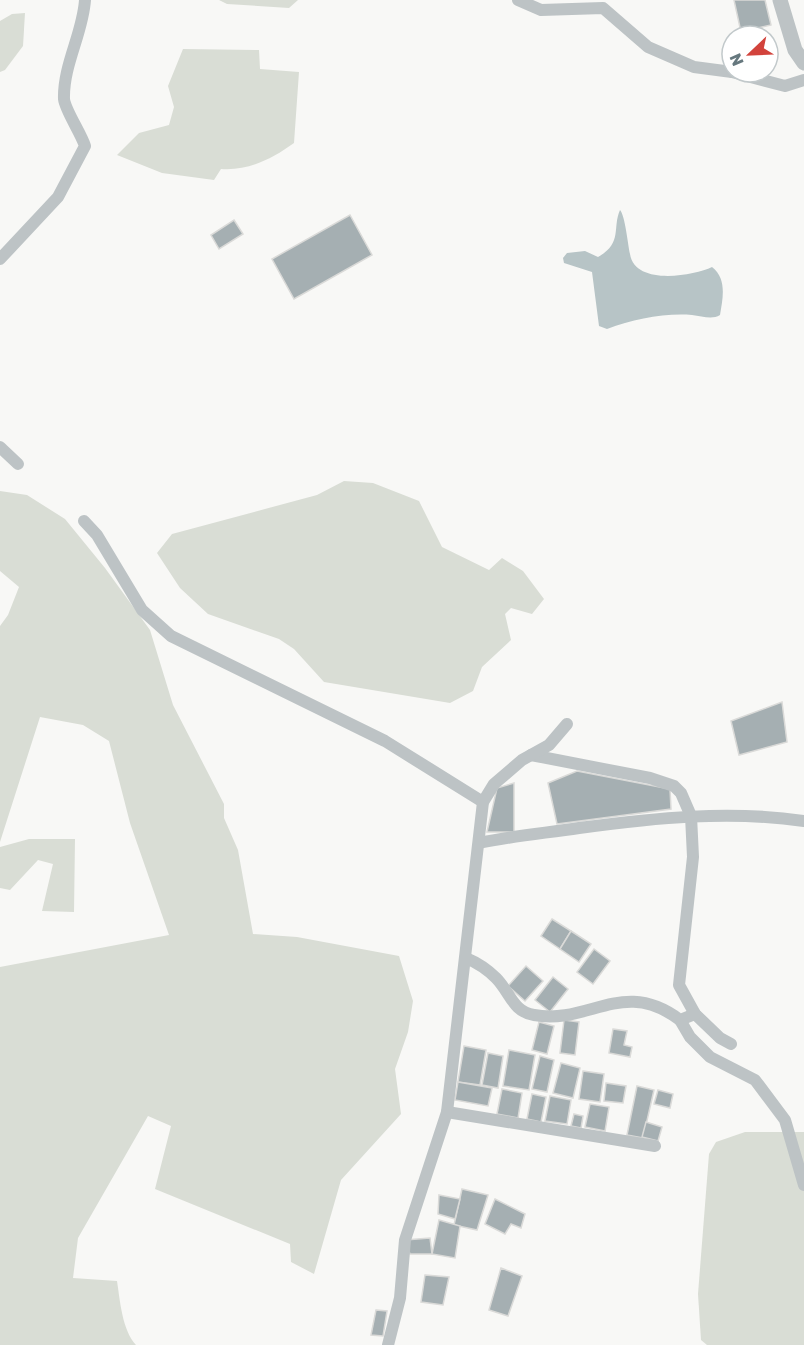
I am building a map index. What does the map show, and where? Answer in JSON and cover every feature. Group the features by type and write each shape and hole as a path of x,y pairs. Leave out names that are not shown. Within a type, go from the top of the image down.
{"street":[{"path":"0,259 58,197 85,146 64,101 73,45 84,13 85,0"},
{"path":"518,0 541,10 603,8 648,47 694,67 720,70"},
{"path":"780,0 795,50 804,63"},
{"path":"777,84 785,86 804,80"},
{"path":"0,447 18,464"},
{"path":"84,521 96,535 142,610 171,636 385,741 483,802"},
{"path":"388,1345 400,1298 405,1240 447,1112 483,802 494,784 531,755 549,745 567,724"},
{"path":"531,755 650,778 674,786 681,793 691,816 693,857 679,985 695,1014 731,1044"},
{"path":"479,843 636,820 691,816 771,816 804,820"},
{"path":"466,958 480,964 498,980 517,1008 532,1015 550,1017 622,1000 650,1003 666,1010 680,1020 690,1037 710,1057 755,1080 785,1120 804,1185"},
{"path":"680,1020 695,1014"},
{"path":"447,1112 655,1146"}],"shaded area":[{"path":"219,0 298,0 289,8 227,4"},
{"path":"25,13 23,46 5,70 0,72 0,21 12,14"},
{"path":"183,49 259,50 260,69 299,72 294,143 259,163 241,168 221,169 214,180 162,173 117,155 139,133 169,125 174,107 168,86"},
{"path":"620,210 630,254 634,264 642,271 666,276 692,273 712,267 717,272 723,289 720,315 710,317 660,316 607,329 599,326 592,272 564,263 563,258 567,253 585,251 598,257 606,252 614,241"},
{"path":"344,481 373,483 419,501 442,547 489,570 502,558 523,571 544,599 532,614 511,608 505,614 511,640 482,667 473,691 450,703 324,682 294,649 279,639 208,614 180,588 157,553 172,534 317,495"},
{"path":"0,491 27,495 65,519 105,568 150,630 173,705 224,804 224,818 238,850 253,934 297,937 399,956 413,1001 408,1032 395,1069 401,1114 341,1180 314,1274 291,1262 290,1244 155,1189 171,1126 148,1116 78,1238 73,1278 117,1281 125,1323 136,1345 0,1345 0,967 169,935 130,823 109,741 83,725 40,717 0,842 0,626 8,615 19,587 0,571"},
{"path":"29,839 75,839 74,912 42,911 53,864 38,860 10,890 0,888 0,847"},
{"path":"745,1132 804,1132 804,1345 707,1345 701,1340 698,1294 709,1154 716,1142"}],"building":[{"path":"734,0 765,0 771,24 739,24"},
{"path":"350,215 372,255 294,299 272,259"},
{"path":"234,220 243,234 219,249 211,235"},
{"path":"782,702 787,742 739,755 731,721"},
{"path":"577,771 670,789 671,809 557,824 548,783"},
{"path":"514,783 514,832 487,832 497,788"},
{"path":"552,919 571,931 560,949 541,936"},
{"path":"571,931 591,944 579,962 560,949"},
{"path":"594,949 610,961 593,984 577,972"},
{"path":"526,966 543,981 525,1001 508,986"},
{"path":"553,977 568,989 550,1012 535,1000"},
{"path":"564,1020 579,1022 575,1055 560,1053"},
{"path":"539,1022 554,1026 547,1054 532,1050"},
{"path":"613,1029 627,1031 624,1045 632,1047 630,1057 609,1053"},
{"path":"464,1046 486,1050 480,1085 458,1082"},
{"path":"509,1050 535,1055 529,1090 503,1086"},
{"path":"488,1053 503,1056 498,1088 482,1085"},
{"path":"540,1056 554,1060 547,1092 532,1089"},
{"path":"561,1063 580,1068 573,1098 553,1093"},
{"path":"583,1071 604,1074 600,1102 579,1099"},
{"path":"458,1082 492,1088 488,1106 455,1100"},
{"path":"606,1083 626,1086 623,1103 604,1101"},
{"path":"637,1086 654,1090 643,1138 627,1135"},
{"path":"502,1089 522,1093 518,1118 497,1114"},
{"path":"658,1090 673,1094 670,1108 654,1104"},
{"path":"532,1094 546,1097 541,1122 527,1119"},
{"path":"550,1096 571,1100 567,1124 545,1121"},
{"path":"590,1104 609,1107 605,1131 585,1127"},
{"path":"574,1114 583,1116 581,1128 571,1126"},
{"path":"646,1122 662,1127 658,1141 642,1137"},
{"path":"462,1189 488,1195 477,1230 454,1225"},
{"path":"439,1195 460,1199 455,1219 438,1214"},
{"path":"495,1199 525,1214 521,1228 511,1224 505,1234 485,1224"},
{"path":"439,1220 460,1226 455,1258 432,1254"},
{"path":"430,1238 432,1254 410,1254 405,1240"},
{"path":"501,1268 522,1276 508,1316 489,1310"},
{"path":"425,1275 449,1277 443,1305 421,1302"},
{"path":"376,1310 387,1311 383,1336 371,1335"}]}
